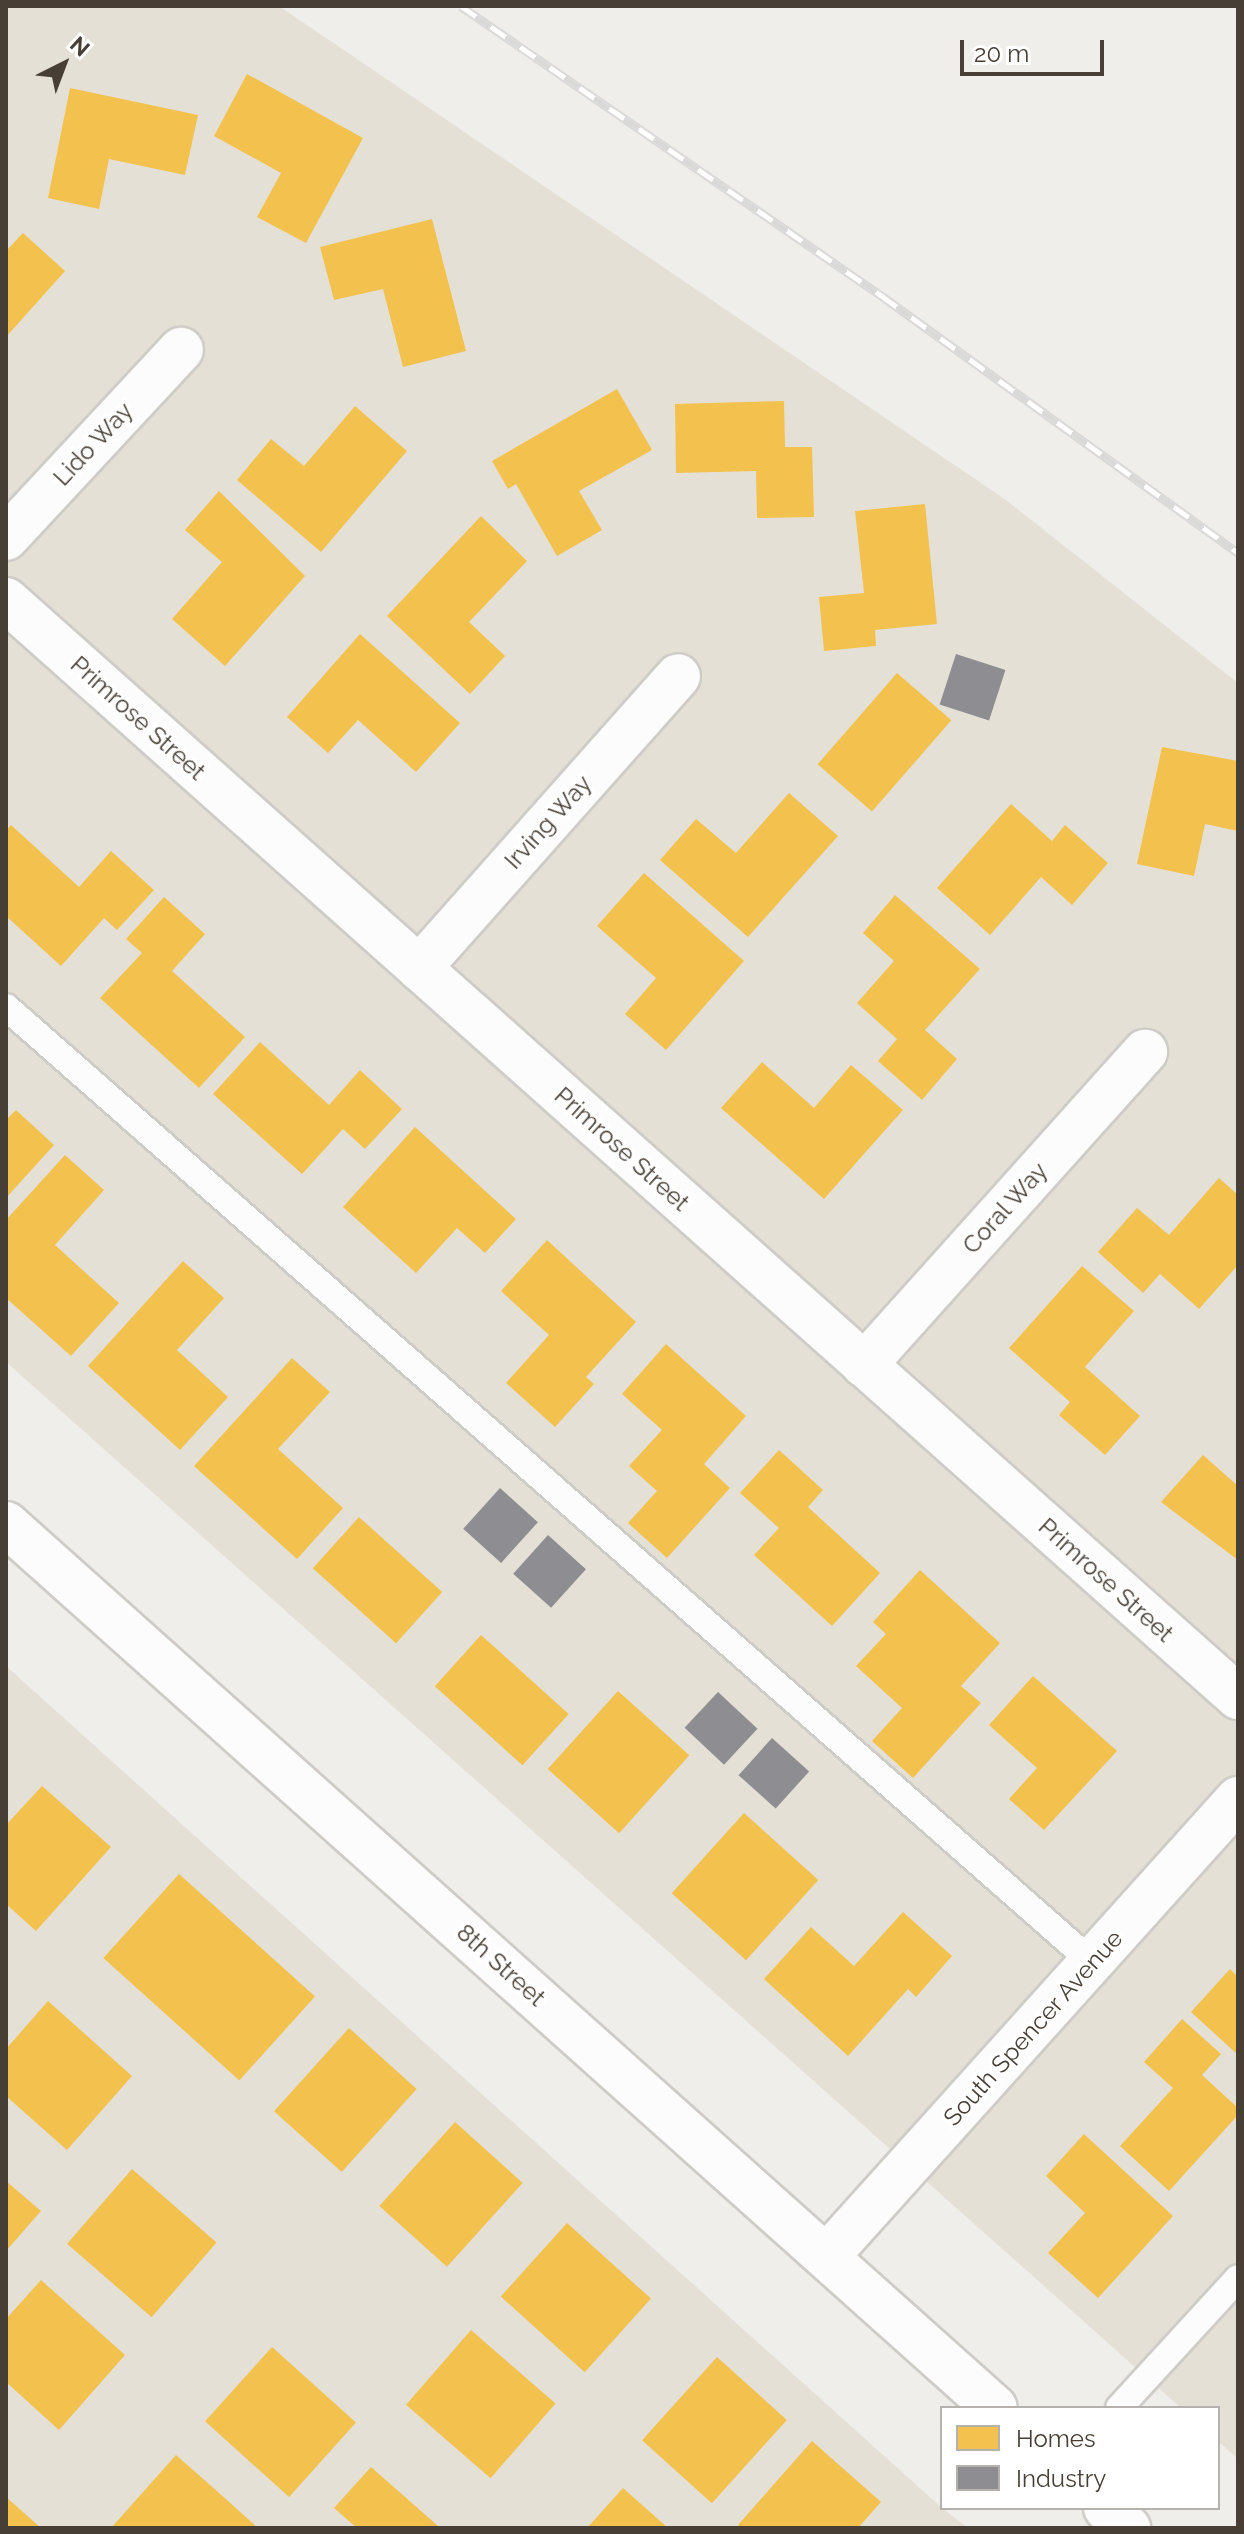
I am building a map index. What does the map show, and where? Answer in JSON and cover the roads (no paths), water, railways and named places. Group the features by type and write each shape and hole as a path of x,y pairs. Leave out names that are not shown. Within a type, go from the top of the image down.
{"street":[{"name":"Lido Way","path":"6,538 181,350"},
{"name":"Primrose Street","path":"6,600 1238,1697"},
{"name":"Irving Way","path":"419,968 678,676"},
{"name":"Coral Way","path":"864,1365 1145,1052"},
{"name":"8th Street","path":"6,1524 993,2406"},
{"name":"South Spencer Avenue","path":"827,2256 1238,1799"},
{"path":"1108,2510 1128,2528"}],"lane":[{"path":"6,1007 1092,1962"},
{"path":"1121,2406 1238,2278"}],"railway":[{"path":"461,6 882,296 1238,553"}]}
